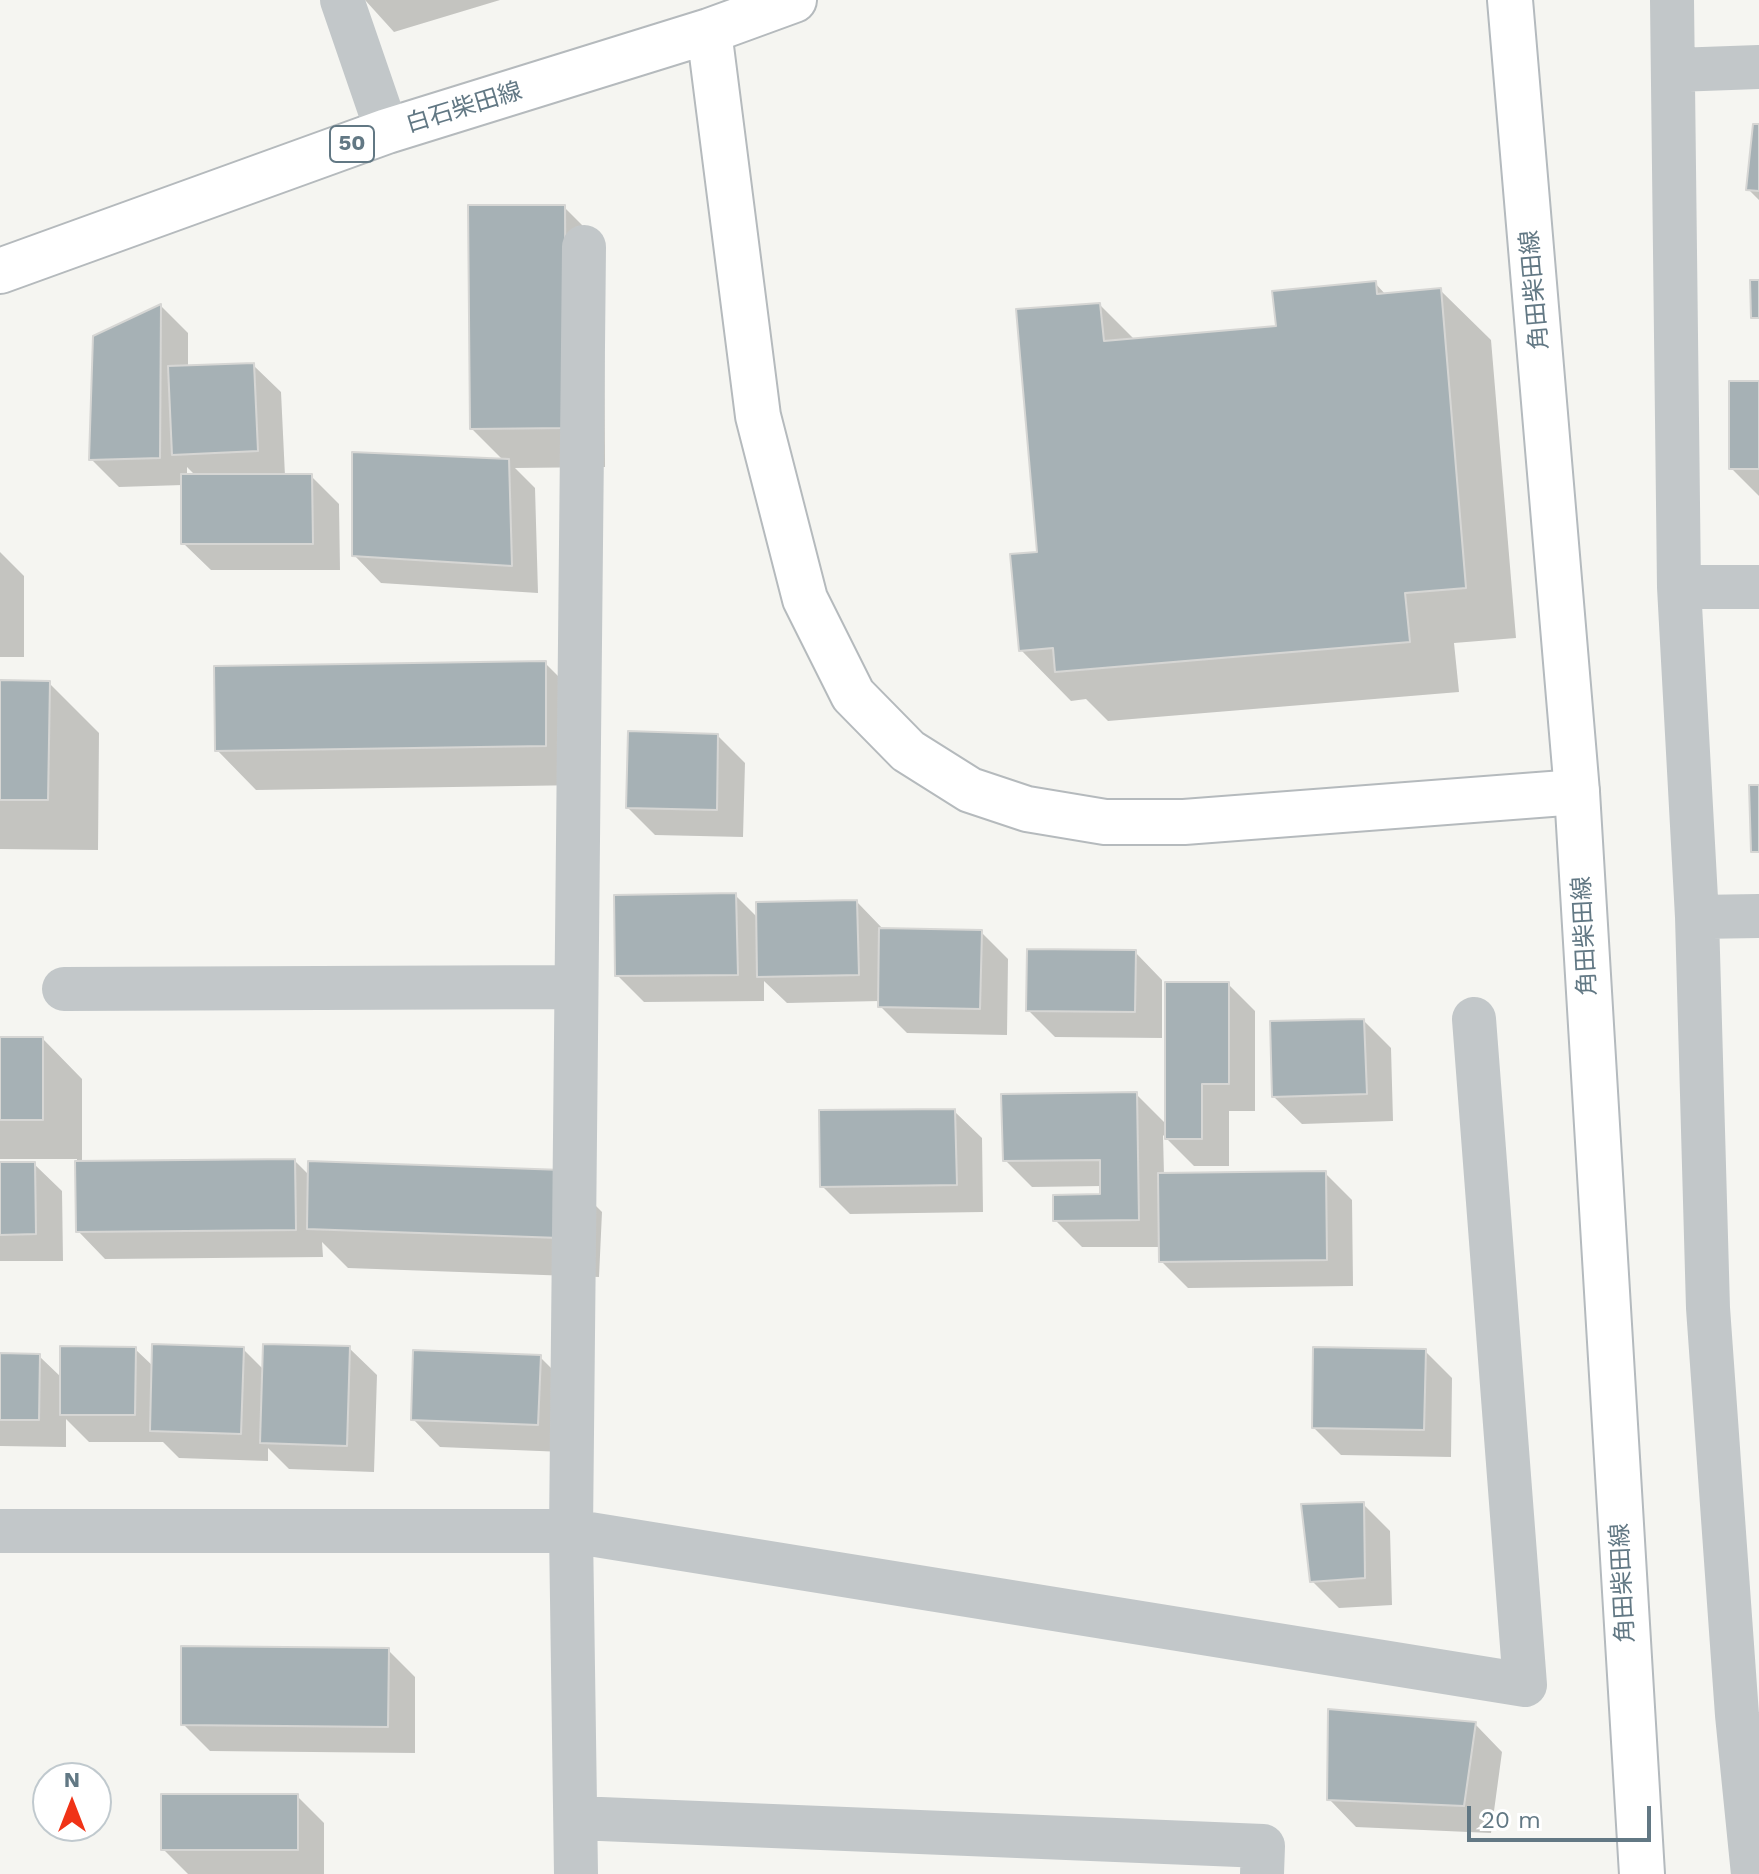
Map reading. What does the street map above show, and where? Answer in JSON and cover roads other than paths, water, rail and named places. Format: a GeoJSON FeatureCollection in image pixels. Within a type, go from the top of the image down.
{"type":"FeatureCollection","features":[{"type":"Feature","properties":{"kind":"main road","name":"白石柴田線"},"geometry":{"type":"LineString","coordinates":[[0,271],[387,131],[709,31],[794,0]]}},
{"type":"Feature","properties":{"kind":"main road","name":"角田柴田線"},"geometry":{"type":"LineString","coordinates":[[1510,0],[1577,792],[1642,1874]]}},
{"type":"Feature","properties":{"kind":"main road"},"geometry":{"type":"LineString","coordinates":[[709,31],[758,416],[805,599],[853,695],[908,751],[970,790],[1027,809],[1105,822],[1184,822],[1577,792]]}},
{"type":"Feature","properties":{"kind":"street"},"geometry":{"type":"LineString","coordinates":[[342,0],[387,131]]}},
{"type":"Feature","properties":{"kind":"street"},"geometry":{"type":"LineString","coordinates":[[1672,0],[1679,587],[1697,917],[1708,1308],[1748,1717],[1753,1874]]}},
{"type":"Feature","properties":{"kind":"street"},"geometry":{"type":"LineString","coordinates":[[1675,70],[1759,67]]}},
{"type":"Feature","properties":{"kind":"street"},"geometry":{"type":"LineString","coordinates":[[576,1874],[571,1531],[584,247]]}},
{"type":"Feature","properties":{"kind":"street"},"geometry":{"type":"LineString","coordinates":[[1679,587],[1759,587]]}},
{"type":"Feature","properties":{"kind":"street"},"geometry":{"type":"LineString","coordinates":[[1697,917],[1759,916]]}},
{"type":"Feature","properties":{"kind":"street"},"geometry":{"type":"LineString","coordinates":[[64,989],[576,987]]}},
{"type":"Feature","properties":{"kind":"street"},"geometry":{"type":"LineString","coordinates":[[0,1531],[571,1531],[1525,1685],[1474,1019]]}},
{"type":"Feature","properties":{"kind":"street"},"geometry":{"type":"LineString","coordinates":[[576,1818],[1263,1846],[1262,1874]]}}]}
